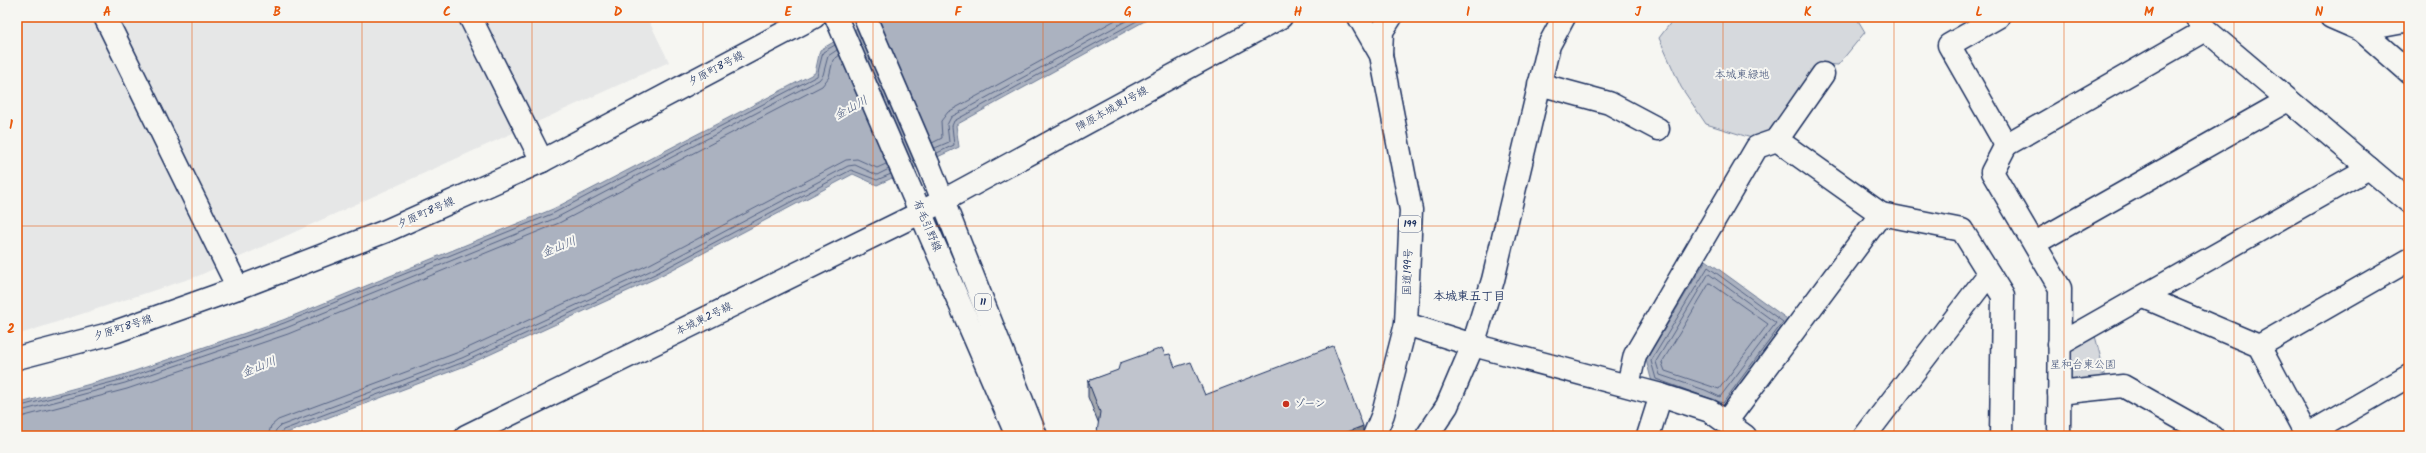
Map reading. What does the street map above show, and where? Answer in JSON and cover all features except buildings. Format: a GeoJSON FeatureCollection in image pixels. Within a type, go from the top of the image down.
{"type":"FeatureCollection","features":[{"type":"Feature","properties":{"kind":"main road"},"geometry":{"type":"LineString","coordinates":[[105,17],[238,288]]}},
{"type":"Feature","properties":{"kind":"main road"},"geometry":{"type":"LineString","coordinates":[[470,17],[542,161]]}},
{"type":"Feature","properties":{"kind":"main road","name":"夕原町8号線"},"geometry":{"type":"LineString","coordinates":[[17,358],[110,334],[238,288],[386,231],[542,161],[814,17]]}},
{"type":"Feature","properties":{"kind":"main road","name":"11"},"geometry":{"type":"LineString","coordinates":[[865,17],[930,168],[1036,436]]}},
{"type":"Feature","properties":{"kind":"main road","name":"陣原本城東1号線"},"geometry":{"type":"LineString","coordinates":[[943,201],[1281,17]]}},
{"type":"Feature","properties":{"kind":"main road","name":"国道199号"},"geometry":{"type":"LineString","coordinates":[[1358,17],[1381,55],[1411,210],[1406,324],[1383,414],[1374,436]]}},
{"type":"Feature","properties":{"kind":"main road","name":"199"},"geometry":{"type":"LineString","coordinates":[[1381,55],[1382,31],[1391,17]]}},
{"type":"Feature","properties":{"kind":"main road"},"geometry":{"type":"LineString","coordinates":[[1427,436],[1447,406],[1473,345],[1493,280],[1549,45],[1564,17]]}},
{"type":"Feature","properties":{"kind":"main road"},"geometry":{"type":"LineString","coordinates":[[1998,17],[1949,45],[2006,145]]}},
{"type":"Feature","properties":{"kind":"main road"},"geometry":{"type":"LineString","coordinates":[[2331,17],[2361,30],[2409,72]]}},
{"type":"Feature","properties":{"kind":"main road","name":"有毛引野線"},"geometry":{"type":"LineString","coordinates":[[838,20],[922,212],[1017,436]]}},
{"type":"Feature","properties":{"kind":"main road"},"geometry":{"type":"LineString","coordinates":[[2361,30],[2409,21]]}},
{"type":"Feature","properties":{"kind":"main road"},"geometry":{"type":"LineString","coordinates":[[2059,436],[2060,288],[1992,172],[2006,145],[2201,23],[2288,100],[2409,202]]}},
{"type":"Feature","properties":{"kind":"main road"},"geometry":{"type":"LineString","coordinates":[[1628,385],[1635,355],[1757,147],[1777,140],[1823,74]]}},
{"type":"Feature","properties":{"kind":"main road"},"geometry":{"type":"LineString","coordinates":[[1539,84],[1609,103],[1658,129]]}},
{"type":"Feature","properties":{"kind":"main road"},"geometry":{"type":"LineString","coordinates":[[2035,243],[2288,100]]}},
{"type":"Feature","properties":{"kind":"main road"},"geometry":{"type":"LineString","coordinates":[[1777,140],[1881,214],[1962,230],[2003,296],[2001,436]]}},
{"type":"Feature","properties":{"kind":"main road"},"geometry":{"type":"LineString","coordinates":[[2059,344],[2370,168]]}},
{"type":"Feature","properties":{"kind":"main road","name":"本城東2号線"},"geometry":{"type":"LineString","coordinates":[[466,436],[943,201]]}},
{"type":"Feature","properties":{"kind":"main road"},"geometry":{"type":"LineString","coordinates":[[1726,422],[1881,214]]}},
{"type":"Feature","properties":{"kind":"main road"},"geometry":{"type":"LineString","coordinates":[[2259,346],[2409,260]]}},
{"type":"Feature","properties":{"kind":"main road"},"geometry":{"type":"LineString","coordinates":[[1865,436],[1988,274]]}},
{"type":"Feature","properties":{"kind":"main road"},"geometry":{"type":"LineString","coordinates":[[2144,297],[2259,346],[2306,435],[2409,376]]}},
{"type":"Feature","properties":{"kind":"main road"},"geometry":{"type":"LineString","coordinates":[[1406,324],[1473,345],[1628,385],[1710,411],[1745,436]]}},
{"type":"Feature","properties":{"kind":"main road"},"geometry":{"type":"LineString","coordinates":[[2059,393],[2123,386],[2212,436]]}},
{"type":"Feature","properties":{"kind":"main road"},"geometry":{"type":"LineString","coordinates":[[1648,436],[1661,395]]}},
{"type":"Feature","properties":{"kind":"shaded area"},"geometry":{"type":"Polygon","coordinates":[[[17,17],[647,17],[669,62],[198,276],[17,335],[17,17]]]}},
{"type":"Feature","properties":{"kind":"green space","name":"本城東緑地"},"geometry":{"type":"Polygon","coordinates":[[[1675,17],[1856,17],[1865,32],[1838,65],[1820,64],[1771,136],[1758,140],[1706,124],[1681,87],[1659,38],[1675,17]]]}},
{"type":"Feature","properties":{"kind":"green space","name":"星和台東公園"},"geometry":{"type":"Polygon","coordinates":[[[2094,332],[2107,382],[2072,386],[2063,379],[2064,352],[2094,332]]]}},
{"type":"Feature","properties":{"kind":"water","name":"金山川"},"geometry":{"type":"Polygon","coordinates":[[[876,17],[1152,17],[956,125],[959,147],[877,185],[853,174],[656,278],[465,366],[279,436],[17,436],[17,404],[123,375],[283,320],[553,209],[815,73],[820,50],[876,17]]]}},
{"type":"Feature","properties":{"kind":"water"},"geometry":{"type":"Polygon","coordinates":[[[1706,260],[1790,321],[1723,409],[1652,382],[1646,360],[1706,260]]]}},
{"type":"Feature","properties":{"kind":"place","name":"ゾーン"},"geometry":{"type":"Point","coordinates":[1286,404]}},
{"type":"Feature","properties":{"kind":"district","name":"本城東五丁目"},"geometry":{"type":"Point","coordinates":[1469,296]}}]}
